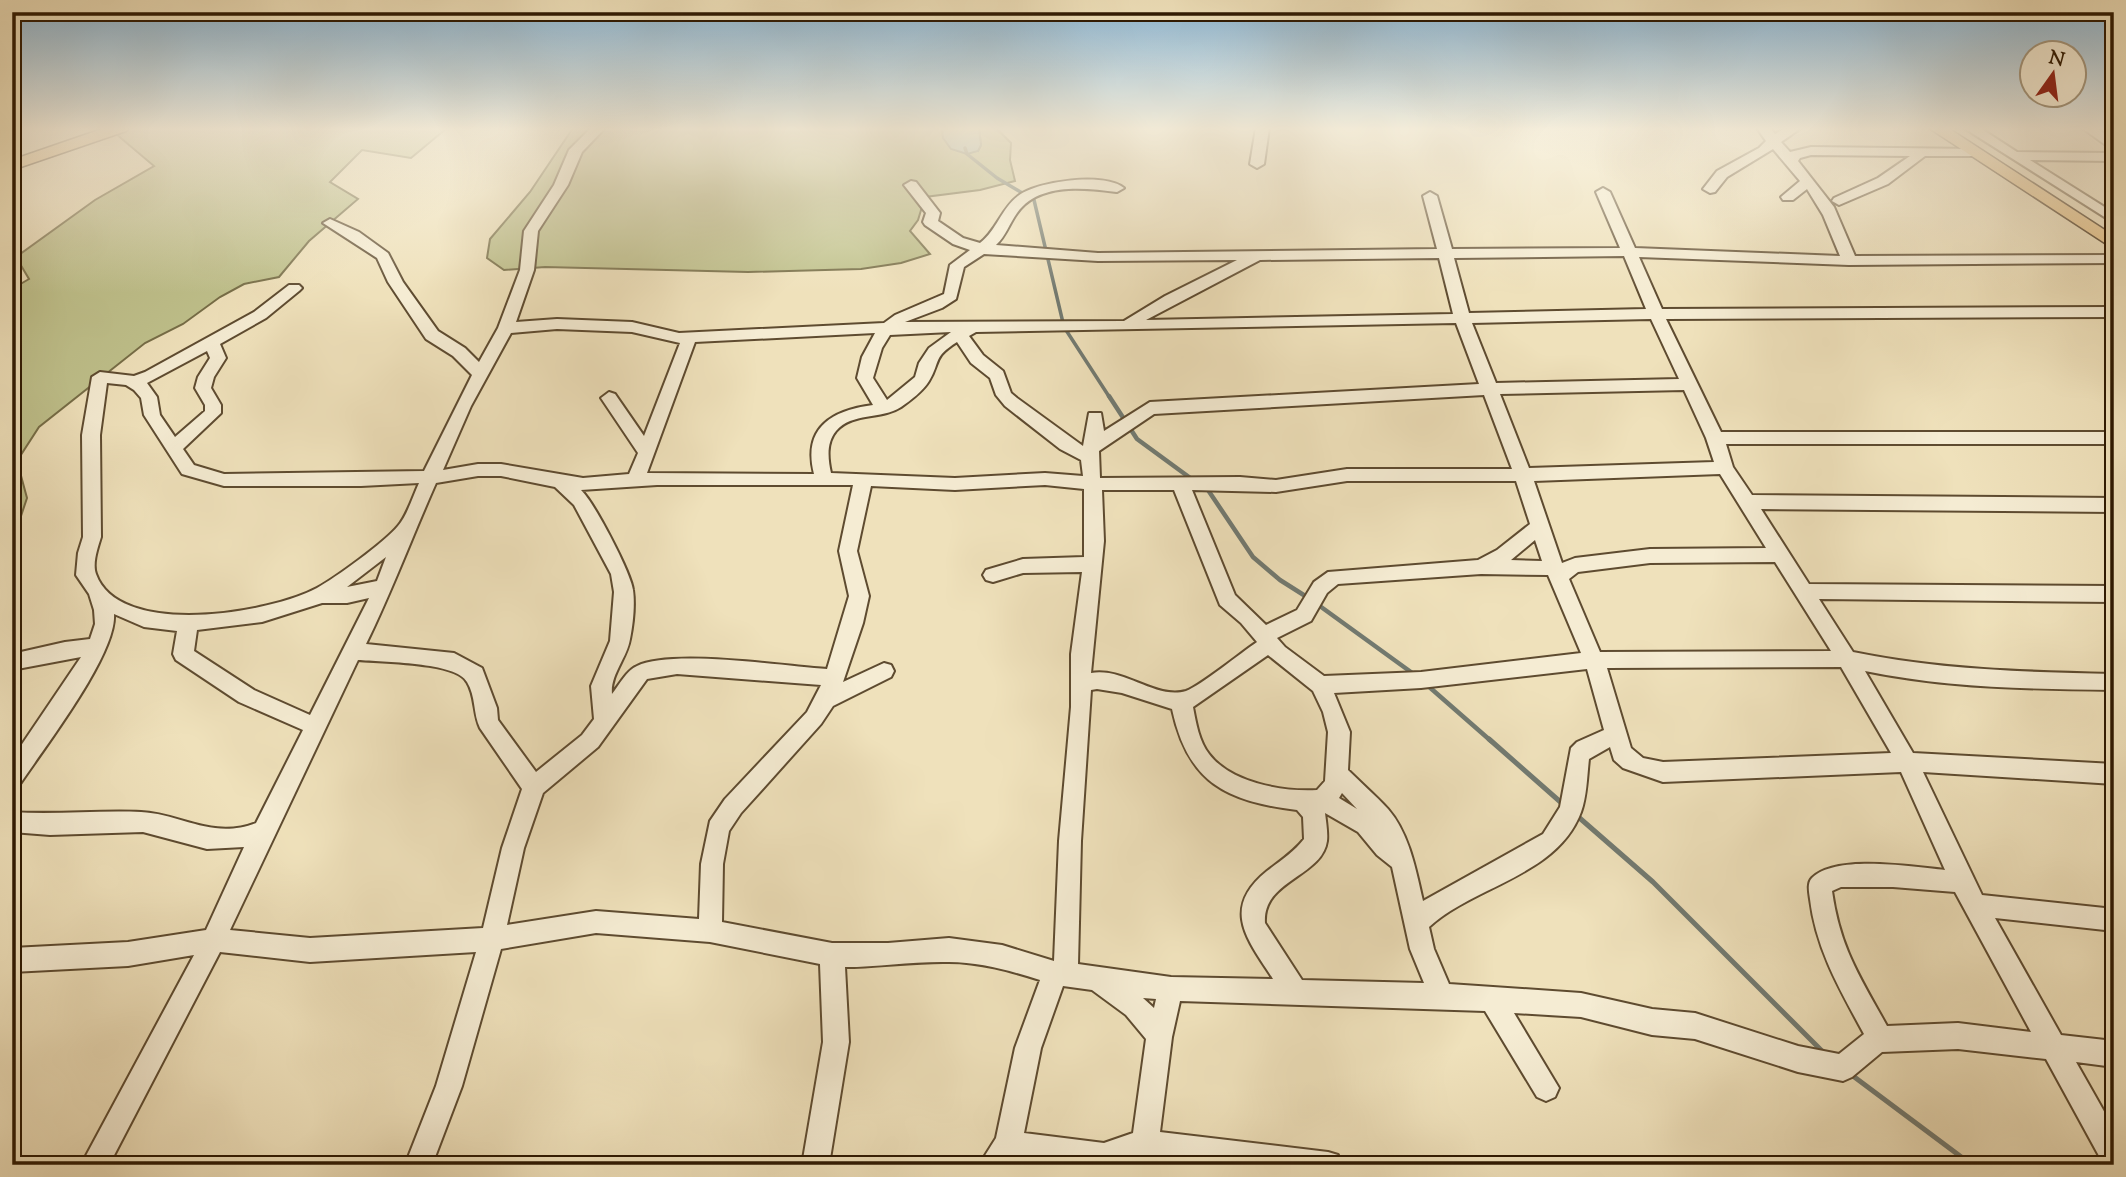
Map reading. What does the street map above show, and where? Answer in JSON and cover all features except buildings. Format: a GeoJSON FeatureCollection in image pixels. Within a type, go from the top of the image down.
{"type":"FeatureCollection","features":[{"type":"Feature","properties":{"kind":"main road"},"geometry":{"type":"LineString","coordinates":[[2020,183],[2114,244]]}},
{"type":"Feature","properties":{"kind":"street"},"geometry":{"type":"LineString","coordinates":[[94,1165],[196,977],[264,830],[384,587],[407,528],[480,373],[506,328],[527,270],[531,231],[562,183]]}},
{"type":"Feature","properties":{"kind":"street"},"geometry":{"type":"LineString","coordinates":[[883,409],[878,396],[865,378],[871,352],[887,328],[908,315],[937,306],[951,296],[954,269],[961,261],[983,250],[996,238],[1012,209],[1027,196],[1052,188],[1079,183],[1117,188]]}},
{"type":"Feature","properties":{"kind":"street"},"geometry":{"type":"LineString","coordinates":[[1710,189],[1715,183]]}},
{"type":"Feature","properties":{"kind":"street"},"geometry":{"type":"LineString","coordinates":[[1788,197],[1807,183]]}},
{"type":"Feature","properties":{"kind":"street"},"geometry":{"type":"LineString","coordinates":[[1809,183],[1832,217],[1849,261]]}},
{"type":"Feature","properties":{"kind":"street"},"geometry":{"type":"LineString","coordinates":[[1839,201],[1880,183]]}},
{"type":"Feature","properties":{"kind":"street"},"geometry":{"type":"LineString","coordinates":[[2057,183],[2114,219]]}},
{"type":"Feature","properties":{"kind":"street"},"geometry":{"type":"LineString","coordinates":[[911,185],[933,213],[930,222],[958,241],[983,250],[1098,257],[1631,252],[1849,261],[2114,259]]}},
{"type":"Feature","properties":{"kind":"street"},"geometry":{"type":"LineString","coordinates":[[1603,192],[1656,314],[1715,438],[1725,468],[1847,659],[1907,762],[1962,882],[2114,1156]]}},
{"type":"Feature","properties":{"kind":"street"},"geometry":{"type":"LineString","coordinates":[[1430,197],[1463,320],[1523,475],[1556,574],[1594,660],[1626,759],[1639,767],[1663,772],[1907,762],[2114,774]]}},
{"type":"Feature","properties":{"kind":"street"},"geometry":{"type":"LineString","coordinates":[[2094,206],[2114,207]]}},
{"type":"Feature","properties":{"kind":"street"},"geometry":{"type":"LineString","coordinates":[[330,223],[354,234],[383,256],[396,282],[432,335],[459,352],[480,373]]}},
{"type":"Feature","properties":{"kind":"street"},"geometry":{"type":"LineString","coordinates":[[1128,325],[1170,299],[1259,255]]}},
{"type":"Feature","properties":{"kind":"street"},"geometry":{"type":"LineString","coordinates":[[133,382],[260,316],[294,288]]}},
{"type":"Feature","properties":{"kind":"street"},"geometry":{"type":"LineString","coordinates":[[506,328],[557,324],[632,327],[678,338],[887,328],[966,331],[1656,314],[2114,312]]}},
{"type":"Feature","properties":{"kind":"street"},"geometry":{"type":"LineString","coordinates":[[825,480],[818,467],[818,456],[830,426],[841,418],[883,409],[921,382],[927,362],[935,352],[966,331]]}},
{"type":"Feature","properties":{"kind":"street"},"geometry":{"type":"LineString","coordinates":[[966,331],[977,359],[997,375],[1004,395],[1011,402],[1066,444],[1091,452]]}},
{"type":"Feature","properties":{"kind":"street"},"geometry":{"type":"LineString","coordinates":[[174,448],[213,413],[213,405],[203,388],[206,377],[218,358],[212,343]]}},
{"type":"Feature","properties":{"kind":"street"},"geometry":{"type":"LineString","coordinates":[[636,480],[688,343]]}},
{"type":"Feature","properties":{"kind":"street"},"geometry":{"type":"LineString","coordinates":[[12,777],[96,647],[105,624],[100,590],[86,575],[87,554],[92,537],[93,426],[100,377],[133,382],[149,397],[152,415],[188,470],[224,480],[361,480],[401,476],[431,478],[455,472],[501,470],[583,484],[636,480],[863,480],[935,484],[1045,479],[1093,484],[1240,483],[1276,486],[1347,475],[1523,475],[1725,468]]}},
{"type":"Feature","properties":{"kind":"street"},"geometry":{"type":"LineString","coordinates":[[1091,452],[1150,408],[1488,389],[1690,384]]}},
{"type":"Feature","properties":{"kind":"street"},"geometry":{"type":"LineString","coordinates":[[608,398],[646,452]]}},
{"type":"Feature","properties":{"kind":"street"},"geometry":{"type":"LineString","coordinates":[[1095,417],[1091,452],[1095,505],[1092,564],[1081,654],[1060,974],[1028,1048],[1000,1155],[1104,1156],[1145,1143],[1184,1150],[1328,1165]]}},
{"type":"Feature","properties":{"kind":"street"},"geometry":{"type":"LineString","coordinates":[[1715,438],[2114,438]]}},
{"type":"Feature","properties":{"kind":"street"},"geometry":{"type":"LineString","coordinates":[[710,931],[712,864],[719,828],[733,806],[814,718],[826,700],[853,623],[859,596],[848,551],[863,480]]}},
{"type":"Feature","properties":{"kind":"street"},"geometry":{"type":"LineString","coordinates":[[560,482],[580,500],[591,518],[601,543],[620,574],[624,592],[620,641],[601,686],[605,720]]}},
{"type":"Feature","properties":{"kind":"street"},"geometry":{"type":"LineString","coordinates":[[1181,484],[1227,600],[1248,617],[1278,653],[1320,685],[1339,732],[1332,790],[1313,800]]}},
{"type":"Feature","properties":{"kind":"street"},"geometry":{"type":"LineString","coordinates":[[1748,502],[2114,505]]}},
{"type":"Feature","properties":{"kind":"street"},"geometry":{"type":"LineString","coordinates":[[1480,567],[1504,555],[1540,526]]}},
{"type":"Feature","properties":{"kind":"street"},"geometry":{"type":"LineString","coordinates":[[101,599],[119,604],[129,613],[145,620],[216,621],[288,608],[321,595],[357,571],[407,528]]}},
{"type":"Feature","properties":{"kind":"street"},"geometry":{"type":"LineString","coordinates":[[1081,684],[1098,678],[1113,680],[1160,699],[1191,699],[1266,639],[1301,618],[1309,610],[1312,599],[1324,582],[1335,577],[1480,567],[1556,574],[1575,565],[1650,556],[1781,555]]}},
{"type":"Feature","properties":{"kind":"street"},"geometry":{"type":"LineString","coordinates":[[993,575],[1008,568],[1023,566],[1092,564]]}},
{"type":"Feature","properties":{"kind":"street"},"geometry":{"type":"LineString","coordinates":[[321,595],[347,595],[384,587]]}},
{"type":"Feature","properties":{"kind":"street"},"geometry":{"type":"LineString","coordinates":[[1804,591],[2114,594]]}},
{"type":"Feature","properties":{"kind":"street"},"geometry":{"type":"LineString","coordinates":[[189,622],[183,654],[234,689],[284,715],[317,726]]}},
{"type":"Feature","properties":{"kind":"street"},"geometry":{"type":"LineString","coordinates":[[12,662],[96,647]]}},
{"type":"Feature","properties":{"kind":"street"},"geometry":{"type":"LineString","coordinates":[[353,651],[454,661],[475,674],[487,708],[487,722],[534,788]]}},
{"type":"Feature","properties":{"kind":"street"},"geometry":{"type":"LineString","coordinates":[[1320,685],[1421,680],[1594,660],[1847,659],[1905,671],[1984,679],[2114,682]]}},
{"type":"Feature","properties":{"kind":"street"},"geometry":{"type":"LineString","coordinates":[[418,1165],[449,1086],[492,939],[513,848],[534,788],[590,741],[640,673],[652,668],[677,666],[834,678]]}},
{"type":"Feature","properties":{"kind":"street"},"geometry":{"type":"LineString","coordinates":[[826,700],[884,671]]}},
{"type":"Feature","properties":{"kind":"street"},"geometry":{"type":"LineString","coordinates":[[1181,701],[1198,755],[1208,768],[1227,780],[1277,797],[1313,800],[1366,825],[1385,848],[1402,861]]}},
{"type":"Feature","properties":{"kind":"street"},"geometry":{"type":"LineString","coordinates":[[1416,923],[1436,905],[1511,866],[1551,841],[1571,810],[1579,755],[1585,749],[1616,734]]}},
{"type":"Feature","properties":{"kind":"street"},"geometry":{"type":"LineString","coordinates":[[1336,773],[1381,817],[1395,841],[1422,949],[1442,996]]}},
{"type":"Feature","properties":{"kind":"street"},"geometry":{"type":"LineString","coordinates":[[1297,993],[1253,926],[1251,915],[1258,892],[1297,865],[1310,853],[1316,842],[1313,800]]}},
{"type":"Feature","properties":{"kind":"street"},"geometry":{"type":"LineString","coordinates":[[12,822],[50,825],[142,822],[207,839],[246,837],[264,830]]}},
{"type":"Feature","properties":{"kind":"street"},"geometry":{"type":"LineString","coordinates":[[1880,1039],[1835,956],[1824,918],[1820,886],[1838,876],[1893,876],[1962,882]]}},
{"type":"Feature","properties":{"kind":"street"},"geometry":{"type":"LineString","coordinates":[[1975,905],[2114,920]]}},
{"type":"Feature","properties":{"kind":"street"},"geometry":{"type":"LineString","coordinates":[[12,960],[128,954],[213,940],[310,950],[492,939],[596,922],[710,931],[832,955],[888,955],[949,950],[1002,957],[1060,974],[1171,989],[1442,996],[1581,1005],[1652,1022],[1695,1026],[1798,1059],[1843,1068],[1868,1045],[1880,1039],[1958,1036],[2114,1054]]}},
{"type":"Feature","properties":{"kind":"street"},"geometry":{"type":"LineString","coordinates":[[814,1165],[836,1042],[832,955]]}},
{"type":"Feature","properties":{"kind":"street"},"geometry":{"type":"LineString","coordinates":[[1091,978],[1127,999],[1154,1027],[1159,1037]]}},
{"type":"Feature","properties":{"kind":"street"},"geometry":{"type":"LineString","coordinates":[[1145,1143],[1159,1037],[1171,989]]}},
{"type":"Feature","properties":{"kind":"street"},"geometry":{"type":"LineString","coordinates":[[1492,1000],[1546,1087]]}},
{"type":"Feature","properties":{"kind":"street"},"geometry":{"type":"LineString","coordinates":[[2089,1111],[2114,1125]]}},
{"type":"Feature","properties":{"kind":"green space"},"geometry":{"type":"Polygon","coordinates":[[[125,183],[332,183],[358,199],[309,241],[279,277],[244,284],[220,297],[183,324],[145,343],[39,427],[17,461],[27,498],[12,543],[12,289],[29,279],[16,257],[95,200],[125,183]]]}},
{"type":"Feature","properties":{"kind":"green space"},"geometry":{"type":"Polygon","coordinates":[[[536,183],[1008,183],[980,190],[925,197],[918,220],[910,231],[930,254],[901,263],[861,269],[748,272],[545,267],[504,270],[487,258],[490,239],[536,183]]]}},
{"type":"Feature","properties":{"kind":"waterway"},"geometry":{"type":"LineString","coordinates":[[1005,183],[1034,200],[1064,327],[1110,398]]}},
{"type":"Feature","properties":{"kind":"waterway"},"geometry":{"type":"LineString","coordinates":[[1109,396],[1137,439],[1193,480]]}},
{"type":"Feature","properties":{"kind":"waterway"},"geometry":{"type":"LineString","coordinates":[[1206,487],[1253,557],[1280,580],[1310,599]]}},
{"type":"Feature","properties":{"kind":"waterway"},"geometry":{"type":"LineString","coordinates":[[1317,604],[1415,675]]}},
{"type":"Feature","properties":{"kind":"waterway"},"geometry":{"type":"LineString","coordinates":[[1427,685],[1491,741]]}},
{"type":"Feature","properties":{"kind":"waterway"},"geometry":{"type":"LineString","coordinates":[[1489,739],[1565,806]]}},
{"type":"Feature","properties":{"kind":"waterway"},"geometry":{"type":"LineString","coordinates":[[1575,814],[1653,882],[1823,1052]]}},
{"type":"Feature","properties":{"kind":"waterway"},"geometry":{"type":"LineString","coordinates":[[1849,1073],[1972,1165]]}}]}
